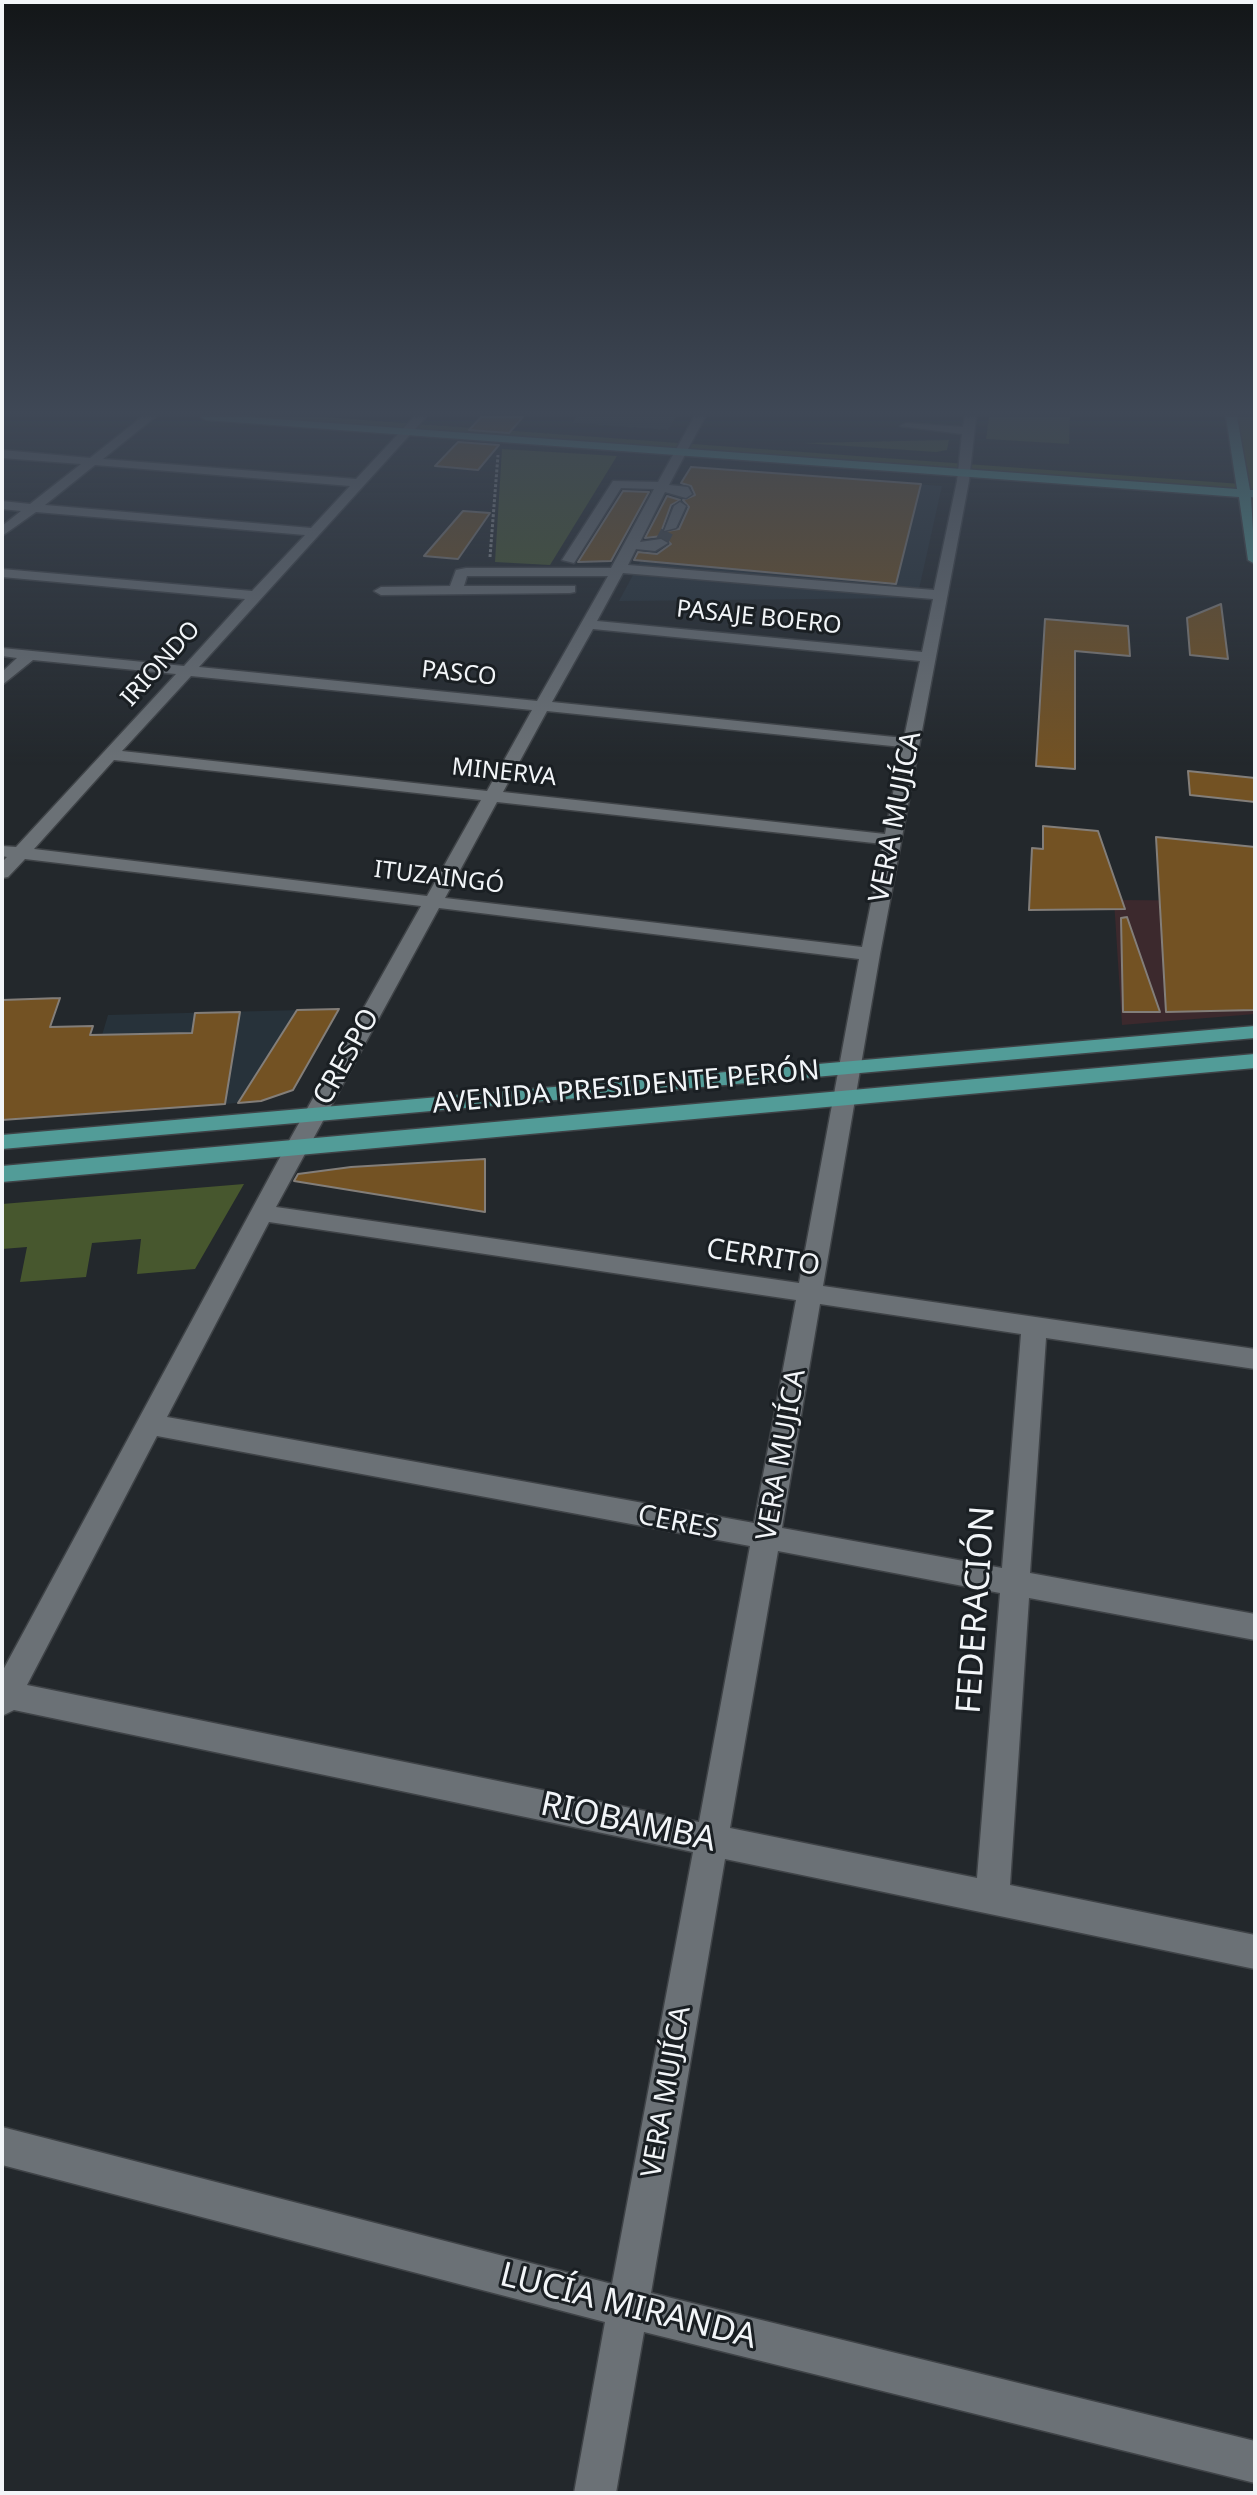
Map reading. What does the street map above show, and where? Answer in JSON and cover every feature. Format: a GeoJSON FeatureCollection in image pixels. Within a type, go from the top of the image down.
{"type":"FeatureCollection","features":[{"type":"Feature","properties":{"kind":"main road"},"geometry":{"type":"LineString","coordinates":[[1253,533],[1255,560]]}},
{"type":"Feature","properties":{"kind":"main road","name":"AVENIDA PRESIDENTE PERÓN"},"geometry":{"type":"LineString","coordinates":[[2,1174],[296,1148],[1255,1032]]}},
{"type":"Feature","properties":{"kind":"main road","name":"AVENIDA PRESIDENTE PERÓN"},"geometry":{"type":"LineString","coordinates":[[2,1142],[314,1115],[1255,1061]]}},
{"type":"Feature","properties":{"kind":"street","name":"IRIONDO"},"geometry":{"type":"LineString","coordinates":[[2,873],[11,852],[110,755],[314,533]]}},
{"type":"Feature","properties":{"kind":"street"},"geometry":{"type":"LineString","coordinates":[[569,560],[586,533]]}},
{"type":"Feature","properties":{"kind":"street","name":"CRESPO"},"geometry":{"type":"LineString","coordinates":[[3,1697],[296,1148],[636,533]]}},
{"type":"Feature","properties":{"kind":"street","name":"VERA MUJÍCA"},"geometry":{"type":"LineString","coordinates":[[595,2493],[811,1296],[846,1083],[951,533]]}},
{"type":"Feature","properties":{"kind":"street"},"geometry":{"type":"LineString","coordinates":[[630,545],[655,547],[661,543]]}},
{"type":"Feature","properties":{"kind":"street"},"geometry":{"type":"LineString","coordinates":[[456,590],[461,573],[617,570],[939,595]]}},
{"type":"Feature","properties":{"kind":"street"},"geometry":{"type":"LineString","coordinates":[[542,589],[550,572]]}},
{"type":"Feature","properties":{"kind":"street"},"geometry":{"type":"LineString","coordinates":[[2,573],[256,596]]}},
{"type":"Feature","properties":{"kind":"street"},"geometry":{"type":"LineString","coordinates":[[381,591],[570,589]]}},
{"type":"Feature","properties":{"kind":"street","name":"PASAJE BOERO"},"geometry":{"type":"LineString","coordinates":[[588,624],[926,657]]}},
{"type":"Feature","properties":{"kind":"street","name":"PASCO"},"geometry":{"type":"LineString","coordinates":[[2,652],[910,743]]}},
{"type":"Feature","properties":{"kind":"street"},"geometry":{"type":"LineString","coordinates":[[2,680],[29,655]]}},
{"type":"Feature","properties":{"kind":"street","name":"MINERVA"},"geometry":{"type":"LineString","coordinates":[[110,755],[893,840]]}},
{"type":"Feature","properties":{"kind":"street","name":"ITUZAINGÓ"},"geometry":{"type":"LineString","coordinates":[[11,852],[870,954]]}},
{"type":"Feature","properties":{"kind":"street","name":"CERRITO"},"geometry":{"type":"LineString","coordinates":[[262,1213],[1255,1359]]}},
{"type":"Feature","properties":{"kind":"street","name":"FEDERACIÓN"},"geometry":{"type":"LineString","coordinates":[[992,1898],[1034,1328]]}},
{"type":"Feature","properties":{"kind":"street","name":"CERES"},"geometry":{"type":"LineString","coordinates":[[150,1424],[767,1540],[1255,1627]]}},
{"type":"Feature","properties":{"kind":"street","name":"RIOBAMBA"},"geometry":{"type":"LineString","coordinates":[[3,1697],[1255,1952]]}},
{"type":"Feature","properties":{"kind":"street","name":"LUCÍA MIRANDA"},"geometry":{"type":"LineString","coordinates":[[2,2146],[628,2308],[1255,2462]]}},
{"type":"Feature","properties":{"kind":"path"},"geometry":{"type":"LineString","coordinates":[[489,571],[492,533]]}},
{"type":"Feature","properties":{"kind":"shaded area"},"geometry":{"type":"Polygon","coordinates":[[[655,533],[931,533],[917,598],[619,601],[655,533]]]}},
{"type":"Feature","properties":{"kind":"shaded area"},"geometry":{"type":"Polygon","coordinates":[[[1114,900],[1255,901],[1255,1014],[1122,1025],[1114,900]]]}},
{"type":"Feature","properties":{"kind":"shaded area"},"geometry":{"type":"Polygon","coordinates":[[[339,1009],[293,1090],[261,1101],[78,1116],[108,1015],[339,1009]]]}},
{"type":"Feature","properties":{"kind":"green space"},"geometry":{"type":"Polygon","coordinates":[[[497,533],[569,533],[550,565],[495,562],[497,533]]]}},
{"type":"Feature","properties":{"kind":"green space"},"geometry":{"type":"Polygon","coordinates":[[[1250,533],[1255,533],[1255,560],[1250,533]]]}},
{"type":"Feature","properties":{"kind":"green space"},"geometry":{"type":"Polygon","coordinates":[[[244,1184],[195,1269],[137,1274],[141,1239],[92,1243],[86,1277],[20,1282],[27,1247],[2,1249],[2,1204],[244,1184]]]}},
{"type":"Feature","properties":{"kind":"building"},"geometry":{"type":"Polygon","coordinates":[[[444,533],[476,533],[458,559],[424,556],[444,533]]]}},
{"type":"Feature","properties":{"kind":"building"},"geometry":{"type":"Polygon","coordinates":[[[596,533],[626,533],[611,561],[578,562],[596,533]]]}},
{"type":"Feature","properties":{"kind":"building"},"geometry":{"type":"Polygon","coordinates":[[[647,533],[909,533],[896,584],[634,560],[638,552],[657,554],[671,544],[662,536],[645,538],[647,533]]]}},
{"type":"Feature","properties":{"kind":"building"},"geometry":{"type":"Polygon","coordinates":[[[1221,604],[1228,659],[1190,655],[1187,618],[1221,604]]]}},
{"type":"Feature","properties":{"kind":"building"},"geometry":{"type":"Polygon","coordinates":[[[1045,619],[1128,626],[1130,656],[1075,651],[1075,769],[1036,766],[1045,619]]]}},
{"type":"Feature","properties":{"kind":"building"},"geometry":{"type":"Polygon","coordinates":[[[1188,771],[1255,778],[1255,802],[1190,795],[1188,771]]]}},
{"type":"Feature","properties":{"kind":"building"},"geometry":{"type":"Polygon","coordinates":[[[1043,826],[1098,831],[1125,909],[1029,910],[1032,848],[1043,849],[1043,826]]]}},
{"type":"Feature","properties":{"kind":"building"},"geometry":{"type":"Polygon","coordinates":[[[1156,837],[1255,847],[1255,1010],[1166,1012],[1156,837]]]}},
{"type":"Feature","properties":{"kind":"building"},"geometry":{"type":"Polygon","coordinates":[[[1127,917],[1160,1012],[1123,1012],[1121,918],[1127,917]]]}},
{"type":"Feature","properties":{"kind":"building"},"geometry":{"type":"Polygon","coordinates":[[[60,998],[50,1027],[93,1026],[90,1035],[192,1033],[195,1013],[240,1012],[225,1104],[2,1120],[2,1000],[60,998]]]}},
{"type":"Feature","properties":{"kind":"building"},"geometry":{"type":"Polygon","coordinates":[[[339,1009],[293,1090],[261,1101],[238,1103],[297,1010],[339,1009]]]}},
{"type":"Feature","properties":{"kind":"building"},"geometry":{"type":"Polygon","coordinates":[[[485,1159],[485,1212],[294,1181],[298,1174],[351,1167],[485,1159]]]}},
{"type":"Feature","properties":{"kind":"tunnel"},"geometry":{"type":"LineString","coordinates":[[661,543],[666,533]]}}]}
